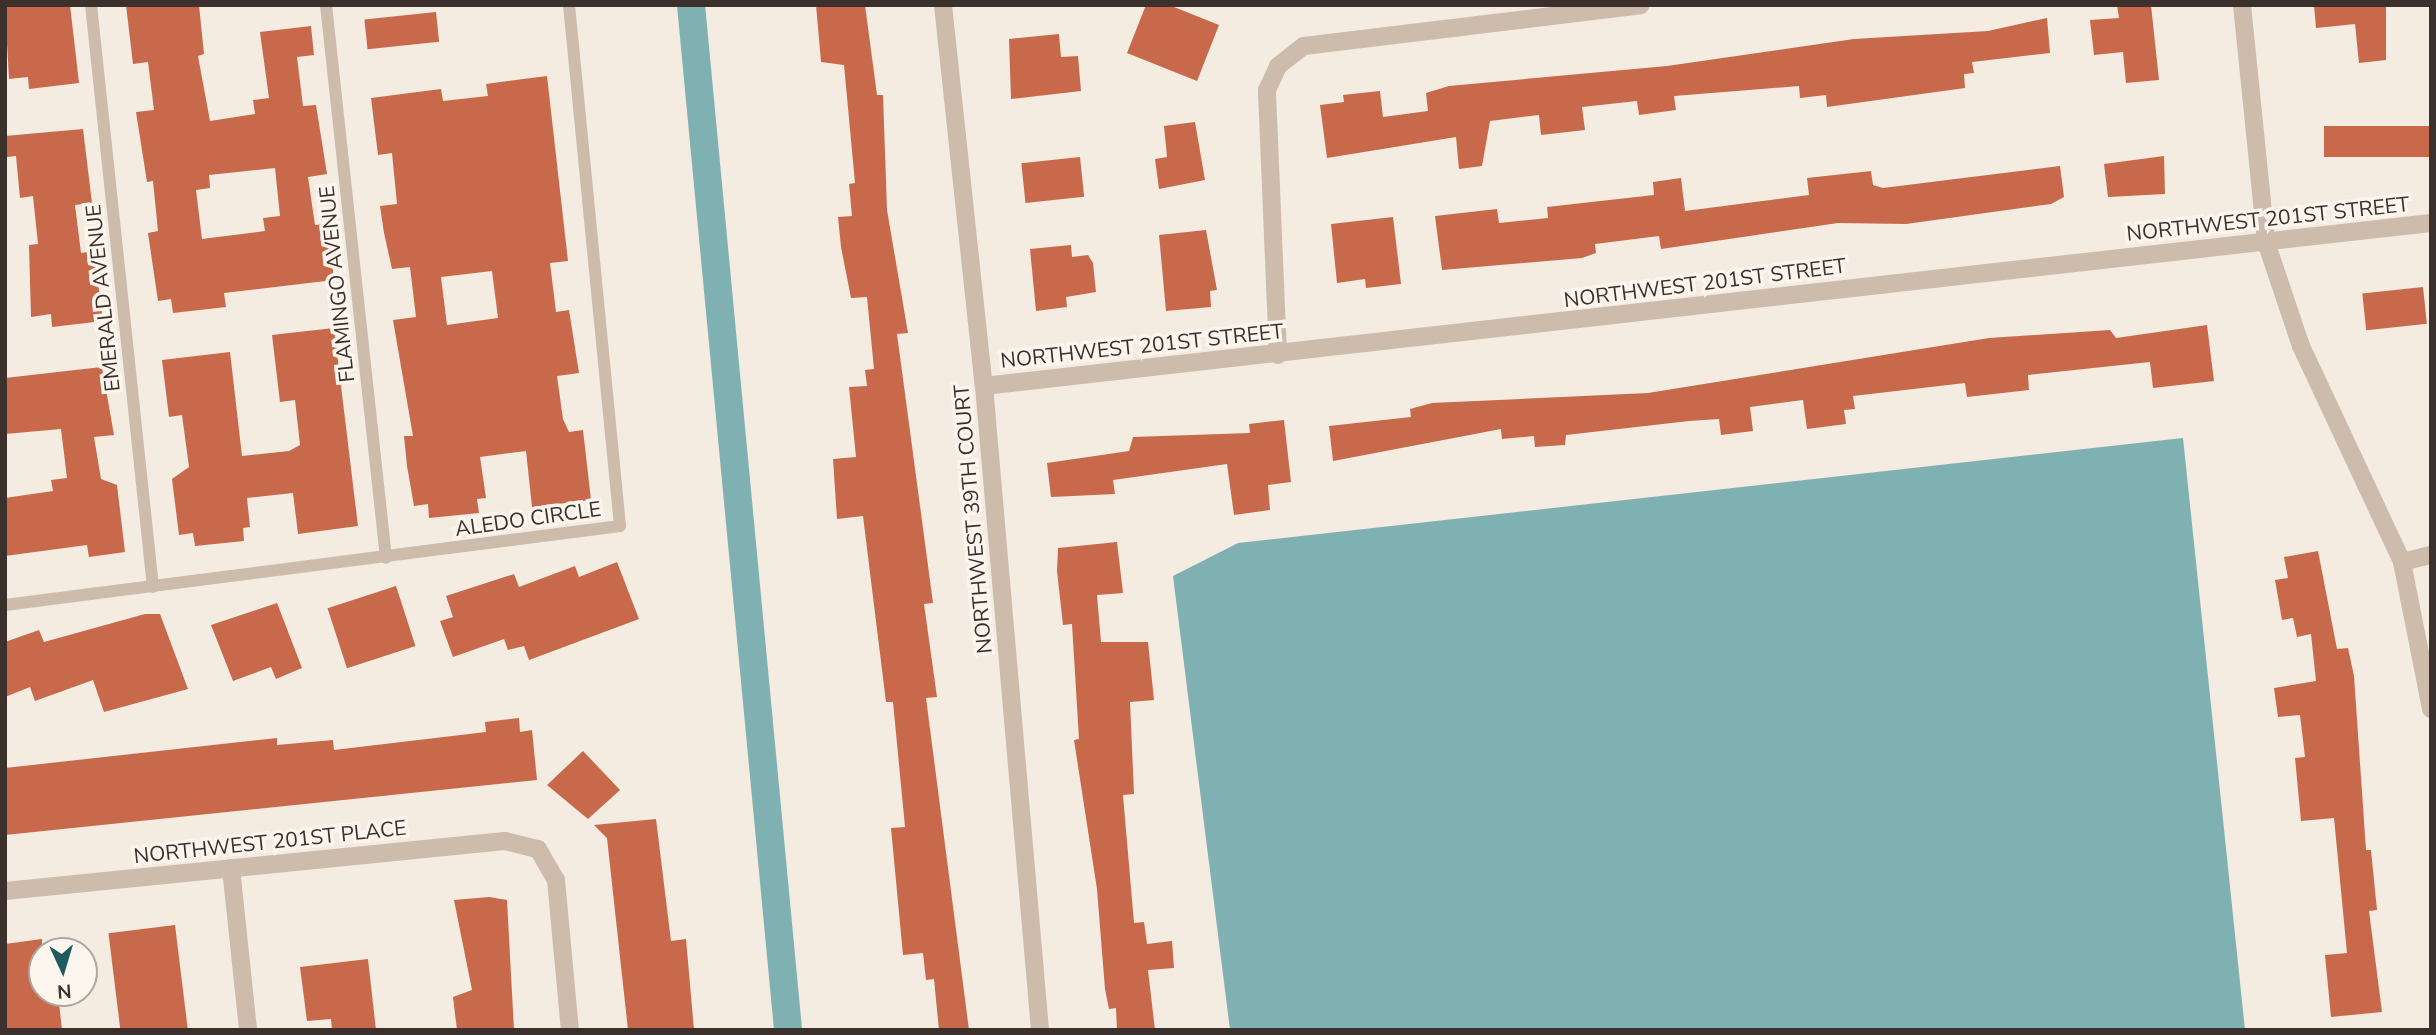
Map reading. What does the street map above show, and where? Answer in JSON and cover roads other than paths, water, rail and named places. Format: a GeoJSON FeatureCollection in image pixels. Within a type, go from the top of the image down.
{"type":"FeatureCollection","features":[{"type":"Feature","properties":{"kind":"street","name":"NORTHWEST 39TH COURT"},"geometry":{"type":"LineString","coordinates":[[943,5],[984,386],[1040,1030]]}},
{"type":"Feature","properties":{"kind":"street"},"geometry":{"type":"LineString","coordinates":[[1278,355],[1267,90],[1278,66],[1304,46],[1641,5]]}},
{"type":"Feature","properties":{"kind":"street"},"geometry":{"type":"LineString","coordinates":[[2242,5],[2266,242],[2301,346],[2402,562],[2431,709]]}},
{"type":"Feature","properties":{"kind":"street","name":"NORTHWEST 201ST STREET"},"geometry":{"type":"LineString","coordinates":[[984,386],[1278,355],[2431,223]]}},
{"type":"Feature","properties":{"kind":"street"},"geometry":{"type":"LineString","coordinates":[[2402,562],[2431,555]]}},
{"type":"Feature","properties":{"kind":"street","name":"NORTHWEST 201ST PLACE"},"geometry":{"type":"LineString","coordinates":[[5,891],[505,841],[538,849],[556,880],[570,1030]]}},
{"type":"Feature","properties":{"kind":"street"},"geometry":{"type":"LineString","coordinates":[[231,868],[248,1030]]}},
{"type":"Feature","properties":{"kind":"lane","name":"EMERALD AVENUE"},"geometry":{"type":"LineString","coordinates":[[91,5],[153,587]]}},
{"type":"Feature","properties":{"kind":"lane","name":"FLAMINGO AVENUE"},"geometry":{"type":"LineString","coordinates":[[326,5],[386,558]]}},
{"type":"Feature","properties":{"kind":"lane","name":"ALEDO CIRCLE"},"geometry":{"type":"LineString","coordinates":[[5,605],[620,526],[569,5]]}},
{"type":"Feature","properties":{"kind":"water"},"geometry":{"type":"Polygon","coordinates":[[[2183,438],[2245,1030],[1230,1030],[1173,576],[1238,543],[2183,438]]]}},
{"type":"Feature","properties":{"kind":"waterway"},"geometry":{"type":"LineString","coordinates":[[691,5],[788,1030]]}}]}
